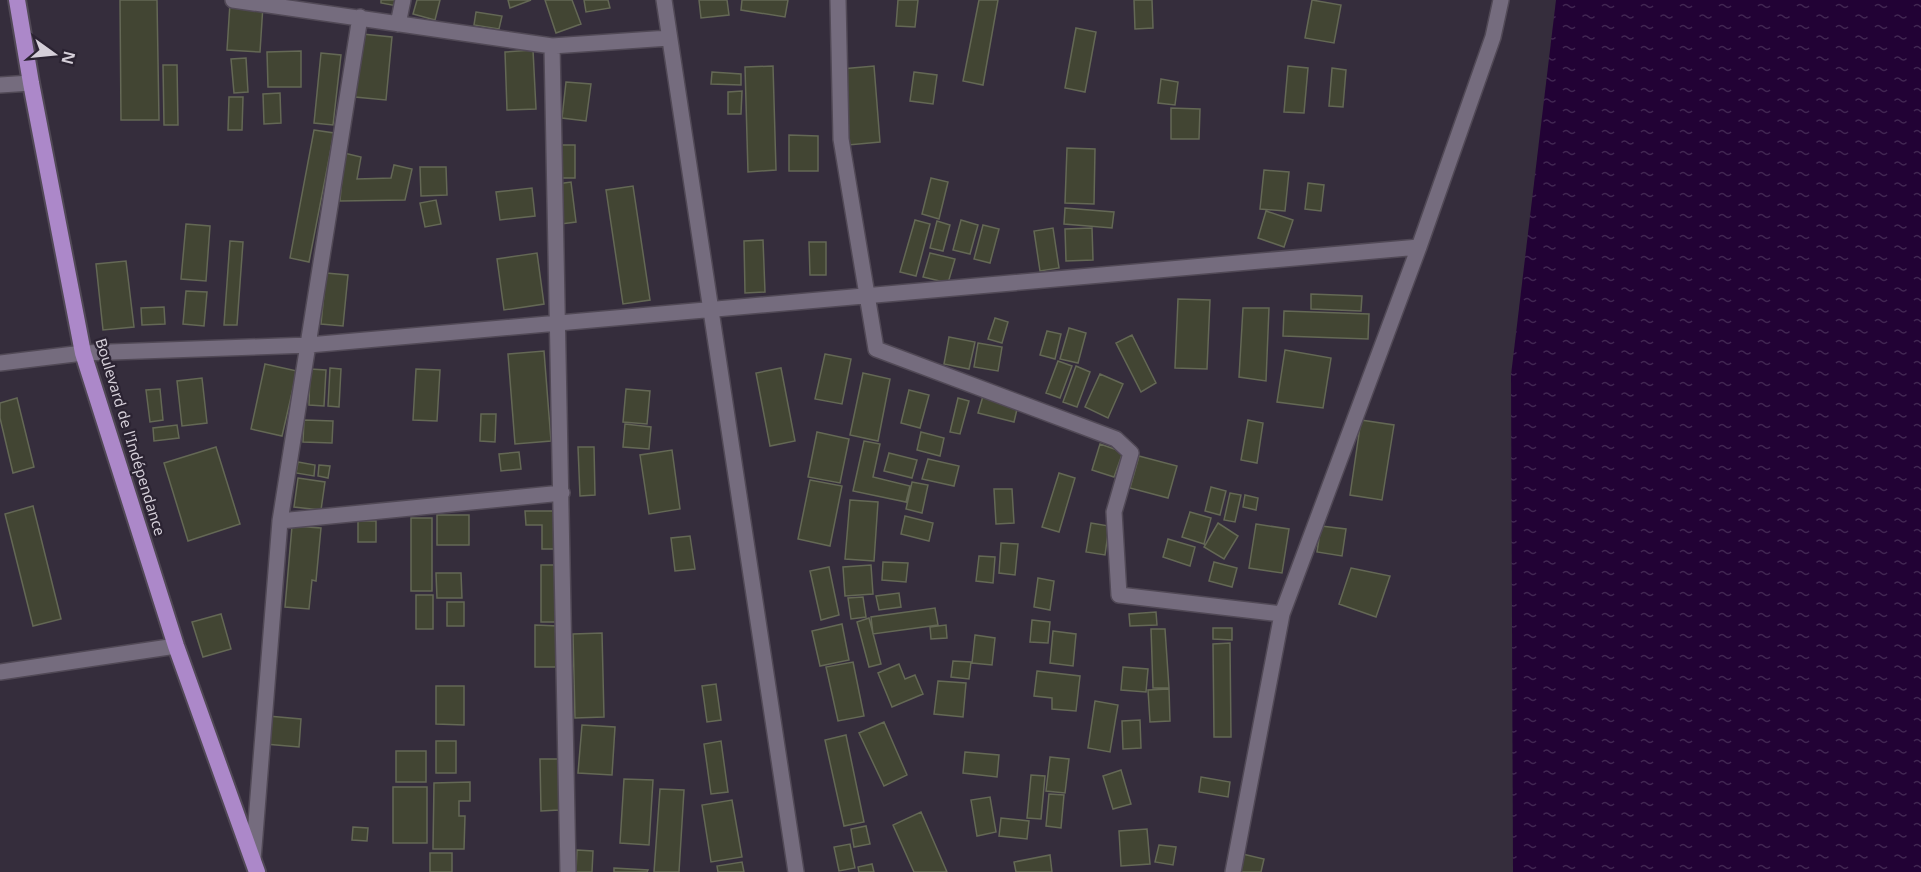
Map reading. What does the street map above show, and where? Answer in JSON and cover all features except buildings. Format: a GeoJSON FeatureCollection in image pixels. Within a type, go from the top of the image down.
{"type":"FeatureCollection","features":[{"type":"Feature","properties":{"kind":"highway","name":"Boulevard de l'Indépendance"},"geometry":{"type":"LineString","coordinates":[[17,0],[82,352],[176,646],[255,866]]}},
{"type":"Feature","properties":{"kind":"street"},"geometry":{"type":"LineString","coordinates":[[233,0],[552,46],[669,38]]}},
{"type":"Feature","properties":{"kind":"street"},"geometry":{"type":"LineString","coordinates":[[398,24],[403,0]]}},
{"type":"Feature","properties":{"kind":"street"},"geometry":{"type":"LineString","coordinates":[[664,0],[796,872]]}},
{"type":"Feature","properties":{"kind":"street"},"geometry":{"type":"LineString","coordinates":[[838,0],[841,139],[876,349],[1116,439],[1131,453],[1114,512],[1119,595],[1282,614]]}},
{"type":"Feature","properties":{"kind":"street"},"geometry":{"type":"LineString","coordinates":[[1233,872],[1282,614],[1419,248],[1492,37],[1501,0]]}},
{"type":"Feature","properties":{"kind":"street"},"geometry":{"type":"LineString","coordinates":[[255,866],[280,521],[360,17]]}},
{"type":"Feature","properties":{"kind":"street"},"geometry":{"type":"LineString","coordinates":[[552,46],[568,872]]}},
{"type":"Feature","properties":{"kind":"street"},"geometry":{"type":"LineString","coordinates":[[0,85],[31,83]]}},
{"type":"Feature","properties":{"kind":"street"},"geometry":{"type":"LineString","coordinates":[[0,363],[82,352],[309,345],[1419,248]]}},
{"type":"Feature","properties":{"kind":"street"},"geometry":{"type":"LineString","coordinates":[[280,521],[562,493]]}},
{"type":"Feature","properties":{"kind":"street"},"geometry":{"type":"LineString","coordinates":[[0,672],[176,646]]}},
{"type":"Feature","properties":{"kind":"water"},"geometry":{"type":"Polygon","coordinates":[[[1556,0],[1921,0],[1921,872],[1513,872],[1511,375],[1556,0]]]}}]}
